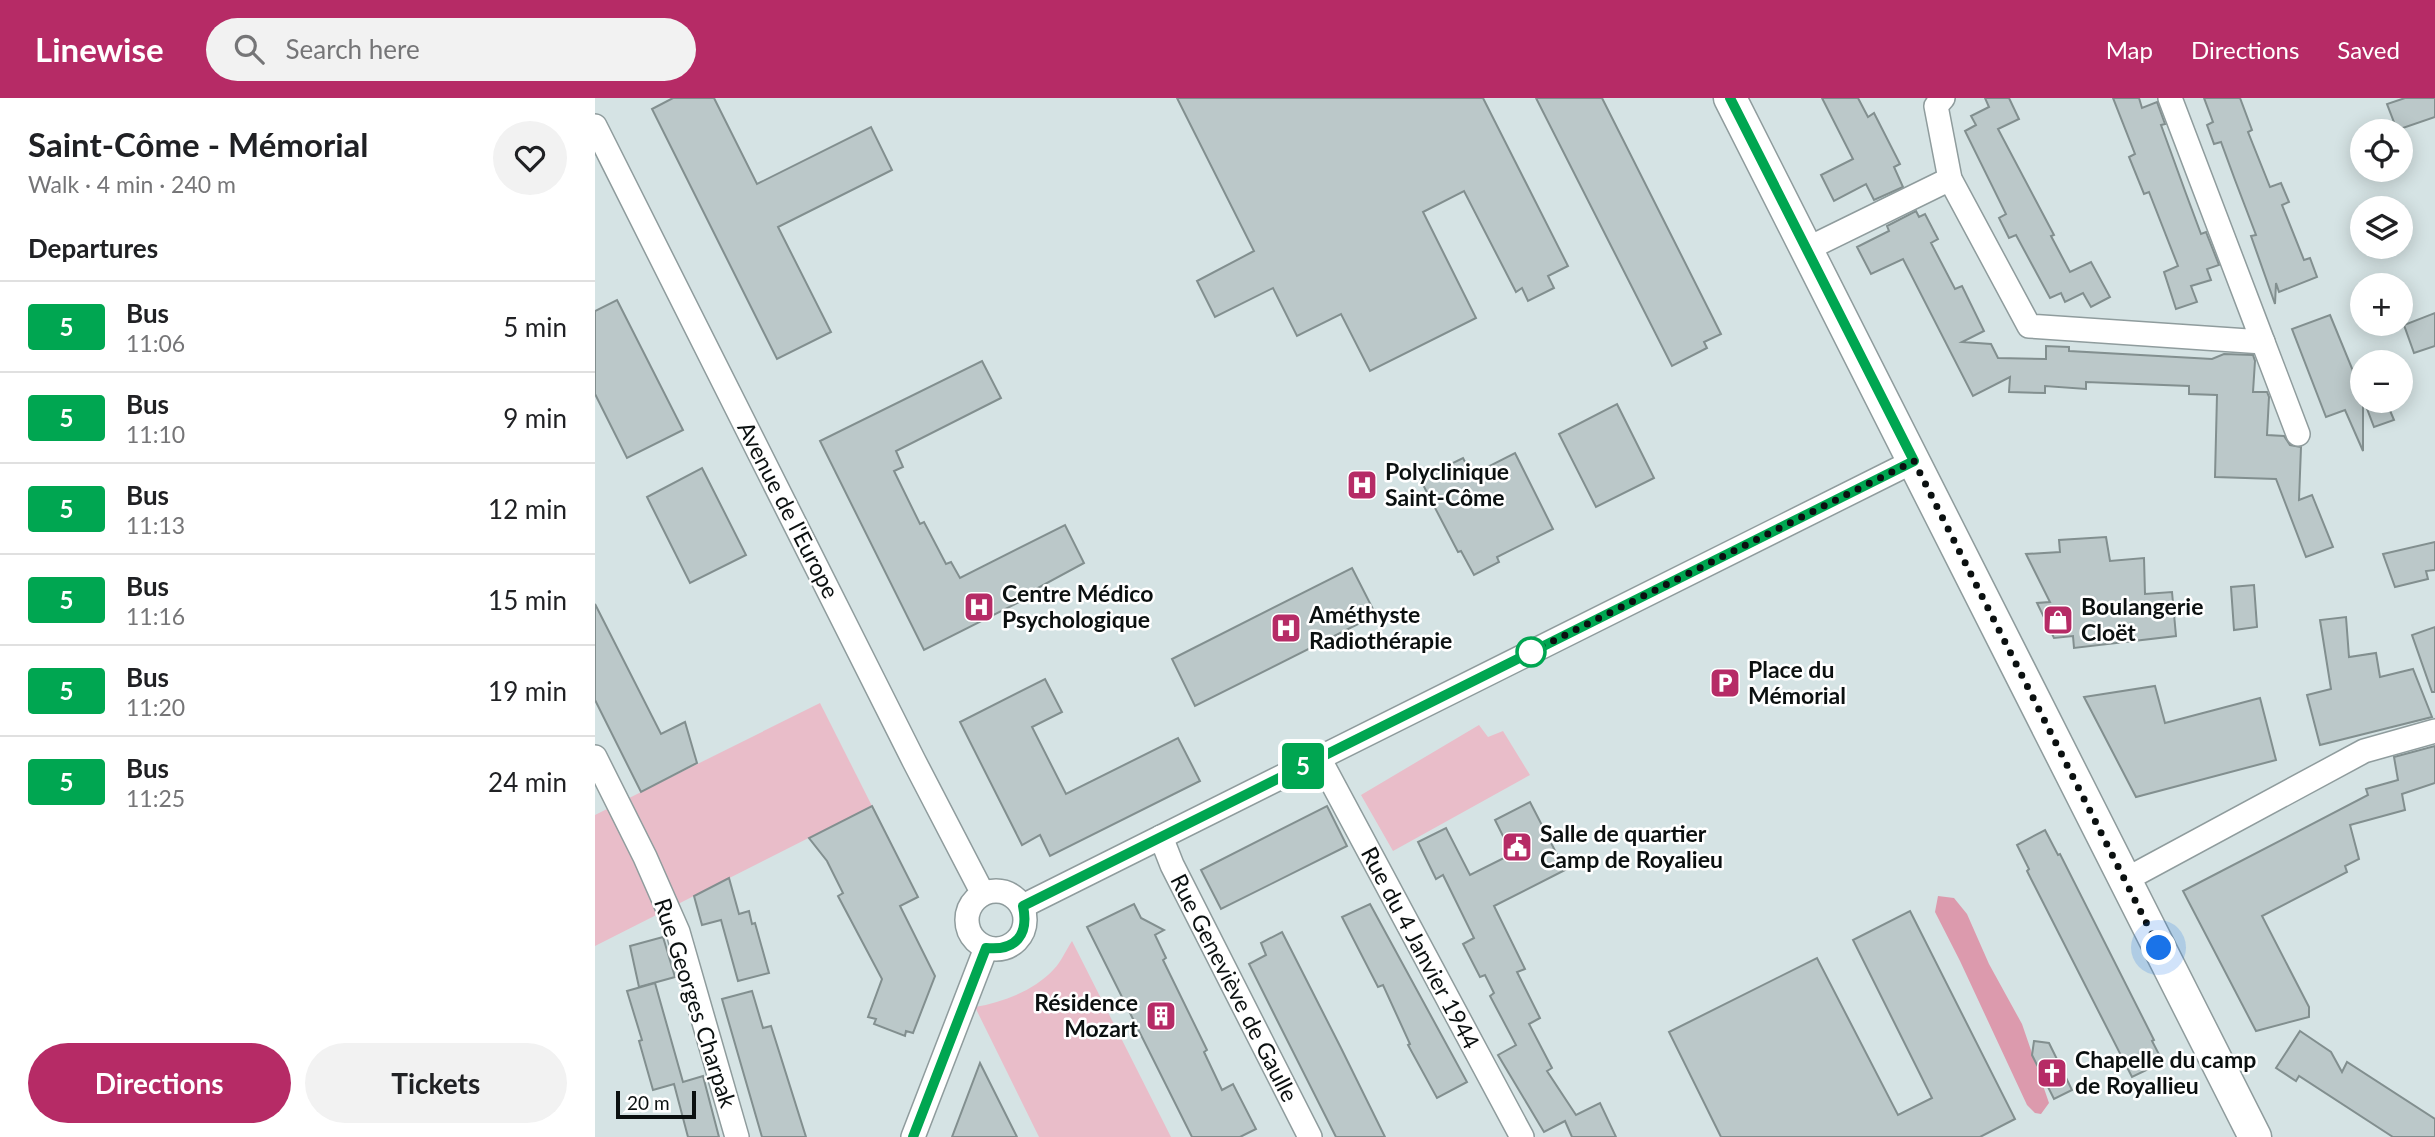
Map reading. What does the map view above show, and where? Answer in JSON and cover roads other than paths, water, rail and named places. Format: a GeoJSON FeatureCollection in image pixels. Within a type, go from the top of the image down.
{"type":"FeatureCollection","features":[{"type":"Feature","properties":{"kind":"street"},"geometry":{"type":"LineString","coordinates":[[1730,98],[2255,1137]]}},
{"type":"Feature","properties":{"kind":"street"},"geometry":{"type":"LineString","coordinates":[[2170,98],[2298,434]]}},
{"type":"Feature","properties":{"kind":"street"},"geometry":{"type":"LineString","coordinates":[[1934,101],[1950,179],[2029,326],[2263,342]]}},
{"type":"Feature","properties":{"kind":"street","name":"Avenue de l'Europe"},"geometry":{"type":"LineString","coordinates":[[595,126],[982,892]]}},
{"type":"Feature","properties":{"kind":"street"},"geometry":{"type":"LineString","coordinates":[[1807,249],[1950,179]]}},
{"type":"Feature","properties":{"kind":"street"},"geometry":{"type":"LineString","coordinates":[[1023,906],[1914,461]]}},
{"type":"Feature","properties":{"kind":"street"},"geometry":{"type":"LineString","coordinates":[[2126,880],[2364,751],[2435,731]]}},
{"type":"Feature","properties":{"kind":"street","name":"Rue Georges Charpak"},"geometry":{"type":"LineString","coordinates":[[595,757],[645,857],[678,932],[737,1137]]}},
{"type":"Feature","properties":{"kind":"street","name":"Rue du 4 Janvier 1944"},"geometry":{"type":"LineString","coordinates":[[1319,758],[1522,1137]]}},
{"type":"Feature","properties":{"kind":"street","name":"Rue Geneviève de Gaulle"},"geometry":{"type":"LineString","coordinates":[[1161,837],[1172,865],[1310,1137]]}},
{"type":"Feature","properties":{"kind":"street"},"geometry":{"type":"LineString","coordinates":[[982,892],[1005,892],[1023,906],[1026,920],[1022,933],[1013,944],[1000,949],[986,948],[974,940],[967,929],[966,914],[972,901],[982,892]]}},
{"type":"Feature","properties":{"kind":"street"},"geometry":{"type":"LineString","coordinates":[[913,1137],[986,948]]}},
{"type":"Feature","properties":{"kind":"place","name":"Polyclinique Saint-Côme"},"geometry":{"type":"Point","coordinates":[1362,485]}},
{"type":"Feature","properties":{"kind":"place","name":"Centre Médico Psychologique"},"geometry":{"type":"Point","coordinates":[979,607]}},
{"type":"Feature","properties":{"kind":"place","name":"Boulangerie Cloët"},"geometry":{"type":"Point","coordinates":[2058,620]}},
{"type":"Feature","properties":{"kind":"place","name":"Améthyste Radiothérapie"},"geometry":{"type":"Point","coordinates":[1286,628]}},
{"type":"Feature","properties":{"kind":"place","name":"Place du Mémorial"},"geometry":{"type":"Point","coordinates":[1725,683]}},
{"type":"Feature","properties":{"kind":"place","name":"Salle de quartier Camp de Royalieu"},"geometry":{"type":"Point","coordinates":[1517,847]}},
{"type":"Feature","properties":{"kind":"place","name":"Résidence Mozart"},"geometry":{"type":"Point","coordinates":[1161,1016]}},
{"type":"Feature","properties":{"kind":"place","name":"Chapelle du camp de Royallieu"},"geometry":{"type":"Point","coordinates":[2052,1073]}}]}
